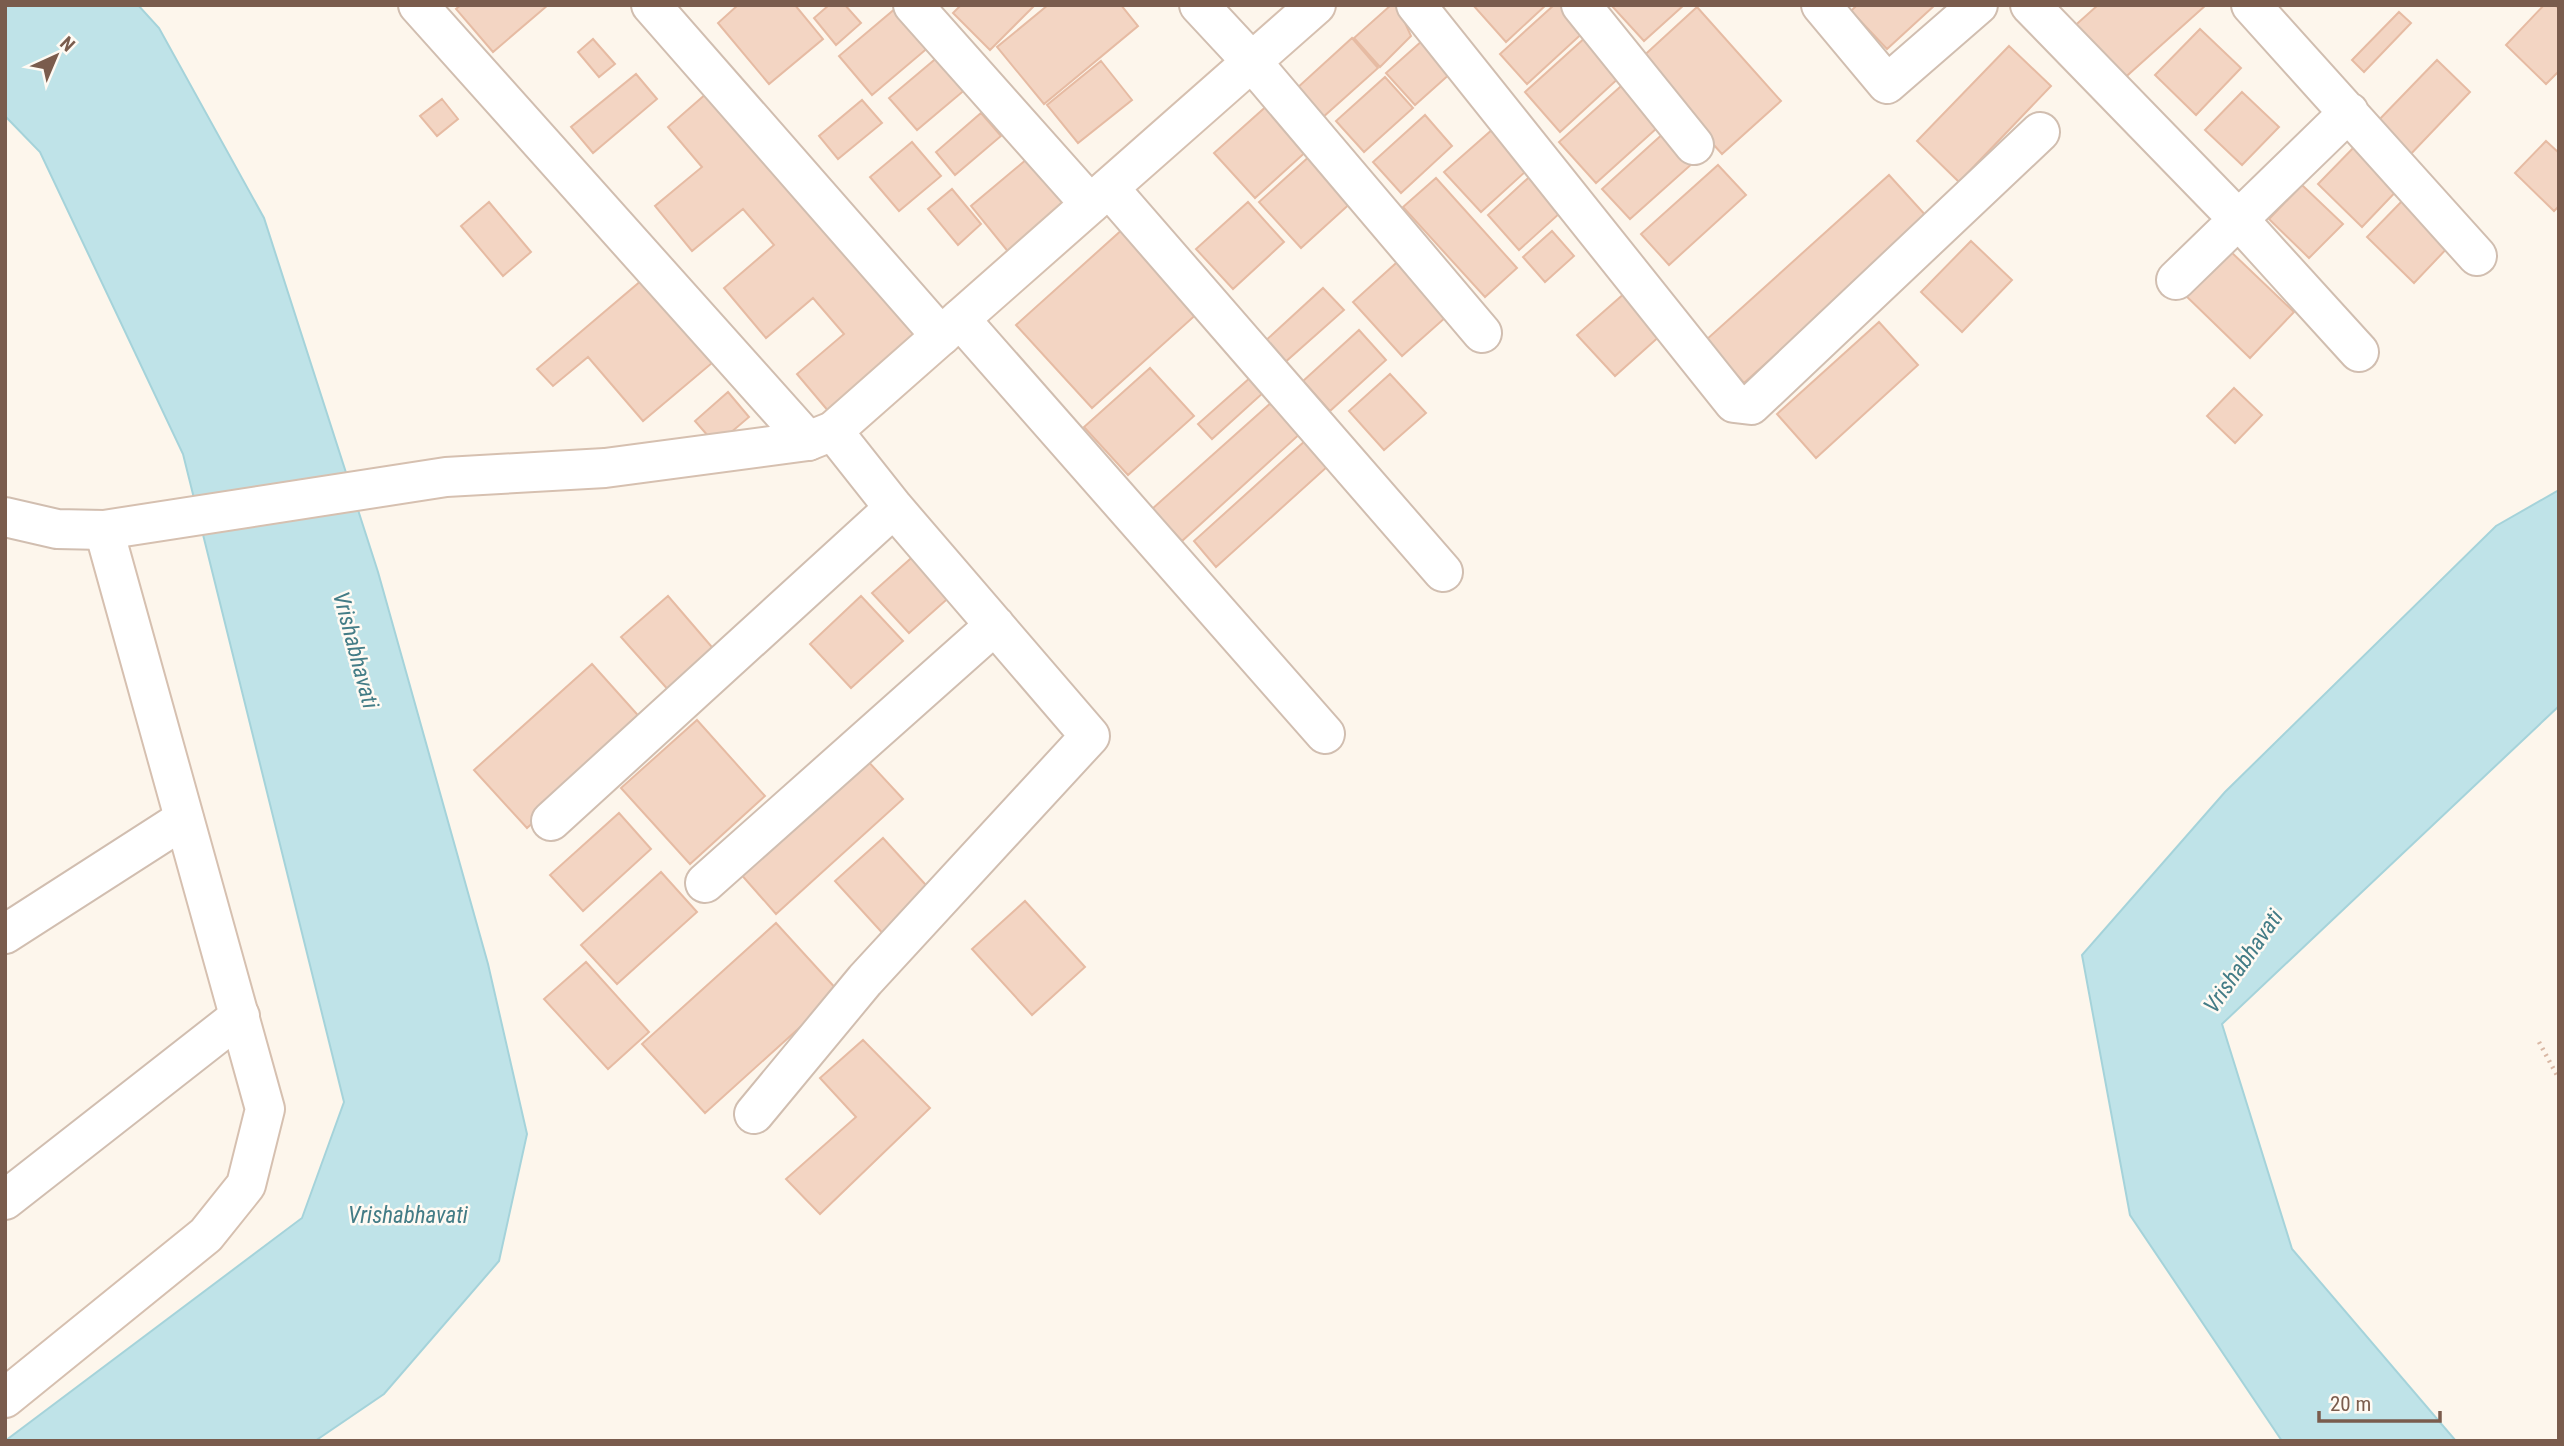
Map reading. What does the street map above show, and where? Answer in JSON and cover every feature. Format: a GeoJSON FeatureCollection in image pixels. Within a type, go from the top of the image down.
{"type":"FeatureCollection","features":[{"type":"Feature","properties":{"kind":"street"},"geometry":{"type":"LineString","coordinates":[[418,5],[821,436],[894,508],[1090,736],[865,979],[754,1114]]}},
{"type":"Feature","properties":{"kind":"street"},"geometry":{"type":"LineString","coordinates":[[651,5],[1325,734]]}},
{"type":"Feature","properties":{"kind":"street"},"geometry":{"type":"LineString","coordinates":[[912,5],[1099,196],[1443,572]]}},
{"type":"Feature","properties":{"kind":"street"},"geometry":{"type":"LineString","coordinates":[[1199,5],[1252,62],[1482,333]]}},
{"type":"Feature","properties":{"kind":"street"},"geometry":{"type":"LineString","coordinates":[[5,517],[57,529],[115,529],[446,477],[605,468],[821,436],[950,328],[1316,5]]}},
{"type":"Feature","properties":{"kind":"street"},"geometry":{"type":"LineString","coordinates":[[1416,5],[1734,403],[1751,405],[2040,132]]}},
{"type":"Feature","properties":{"kind":"street"},"geometry":{"type":"LineString","coordinates":[[1581,5],[1694,145]]}},
{"type":"Feature","properties":{"kind":"street"},"geometry":{"type":"LineString","coordinates":[[1821,5],[1887,84],[1978,5]]}},
{"type":"Feature","properties":{"kind":"street"},"geometry":{"type":"LineString","coordinates":[[2030,5],[2239,220],[2359,352]]}},
{"type":"Feature","properties":{"kind":"street"},"geometry":{"type":"LineString","coordinates":[[2251,5],[2477,256]]}},
{"type":"Feature","properties":{"kind":"street"},"geometry":{"type":"LineString","coordinates":[[2176,280],[2349,112]]}},
{"type":"Feature","properties":{"kind":"street"},"geometry":{"type":"LineString","coordinates":[[551,821],[894,508]]}},
{"type":"Feature","properties":{"kind":"street"},"geometry":{"type":"LineString","coordinates":[[5,1398],[206,1235],[246,1185],[265,1109],[184,819],[115,529]]}},
{"type":"Feature","properties":{"kind":"street"},"geometry":{"type":"LineString","coordinates":[[705,883],[995,625]]}},
{"type":"Feature","properties":{"kind":"street"},"geometry":{"type":"LineString","coordinates":[[5,934],[184,819]]}},
{"type":"Feature","properties":{"kind":"street"},"geometry":{"type":"LineString","coordinates":[[5,1200],[240,1016]]}},
{"type":"Feature","properties":{"kind":"path"},"geometry":{"type":"LineString","coordinates":[[2539,1042],[2559,1079]]}},
{"type":"Feature","properties":{"kind":"water","name":"Vrishabhavati"},"geometry":{"type":"Polygon","coordinates":[[[5,5],[138,5],[159,28],[264,218],[378,572],[488,964],[527,1134],[499,1261],[384,1394],[315,1441],[5,1441],[302,1218],[344,1102],[183,454],[40,152],[5,116],[5,5]]]}},
{"type":"Feature","properties":{"kind":"water","name":"Vrishabhavati"},"geometry":{"type":"Polygon","coordinates":[[[2559,490],[2559,706],[2222,1024],[2292,1249],[2456,1441],[2282,1441],[2130,1215],[2082,955],[2225,792],[2496,526],[2559,490]]]}},
{"type":"Feature","properties":{"kind":"building"},"geometry":{"type":"Polygon","coordinates":[[[461,5],[548,5],[493,52],[456,9],[461,5]]]}},
{"type":"Feature","properties":{"kind":"building"},"geometry":{"type":"Polygon","coordinates":[[[738,5],[795,5],[823,39],[769,84],[718,23],[738,5]]]}},
{"type":"Feature","properties":{"kind":"building"},"geometry":{"type":"Polygon","coordinates":[[[829,5],[845,5],[861,23],[836,45],[814,18],[829,5]]]}},
{"type":"Feature","properties":{"kind":"building"},"geometry":{"type":"Polygon","coordinates":[[[961,5],[1035,5],[990,50],[953,13],[961,5]]]}},
{"type":"Feature","properties":{"kind":"building"},"geometry":{"type":"Polygon","coordinates":[[[1048,5],[1121,5],[1138,26],[1044,104],[997,47],[1048,5]]]}},
{"type":"Feature","properties":{"kind":"building"},"geometry":{"type":"Polygon","coordinates":[[[1391,5],[1397,5],[1411,36],[1380,67],[1354,38],[1391,5]]]}},
{"type":"Feature","properties":{"kind":"building"},"geometry":{"type":"Polygon","coordinates":[[[1473,5],[1546,5],[1506,42],[1473,5]]]}},
{"type":"Feature","properties":{"kind":"building"},"geometry":{"type":"Polygon","coordinates":[[[1554,5],[1567,5],[1588,28],[1527,84],[1500,54],[1554,5]]]}},
{"type":"Feature","properties":{"kind":"building"},"geometry":{"type":"Polygon","coordinates":[[[1611,5],[1684,5],[1644,41],[1611,5]]]}},
{"type":"Feature","properties":{"kind":"building"},"geometry":{"type":"Polygon","coordinates":[[[1857,5],[1935,5],[1887,49],[1851,11],[1857,5]]]}},
{"type":"Feature","properties":{"kind":"building"},"geometry":{"type":"Polygon","coordinates":[[[2098,5],[2206,5],[2120,82],[2070,30],[2098,5]]]}},
{"type":"Feature","properties":{"kind":"building"},"geometry":{"type":"Polygon","coordinates":[[[2544,5],[2555,5],[2559,9],[2559,71],[2546,84],[2506,45],[2544,5]]]}},
{"type":"Feature","properties":{"kind":"building"},"geometry":{"type":"Polygon","coordinates":[[[1697,7],[1781,101],[1722,154],[1638,61],[1697,7]]]}},
{"type":"Feature","properties":{"kind":"building"},"geometry":{"type":"Polygon","coordinates":[[[896,8],[930,46],[872,95],[839,56],[896,8]]]}},
{"type":"Feature","properties":{"kind":"building"},"geometry":{"type":"Polygon","coordinates":[[[2399,12],[2411,23],[2364,72],[2352,60],[2399,12]]]}},
{"type":"Feature","properties":{"kind":"building"},"geometry":{"type":"Polygon","coordinates":[[[2200,29],[2241,68],[2196,115],[2155,75],[2200,29]]]}},
{"type":"Feature","properties":{"kind":"building"},"geometry":{"type":"Polygon","coordinates":[[[1432,32],[1461,64],[1415,105],[1386,73],[1432,32]]]}},
{"type":"Feature","properties":{"kind":"building"},"geometry":{"type":"Polygon","coordinates":[[[1587,36],[1622,75],[1560,132],[1525,92],[1587,36]]]}},
{"type":"Feature","properties":{"kind":"building"},"geometry":{"type":"Polygon","coordinates":[[[1352,38],[1378,68],[1322,118],[1296,89],[1352,38]]]}},
{"type":"Feature","properties":{"kind":"building"},"geometry":{"type":"Polygon","coordinates":[[[593,39],[615,64],[599,77],[578,52],[593,39]]]}},
{"type":"Feature","properties":{"kind":"building"},"geometry":{"type":"Polygon","coordinates":[[[2009,46],[2051,86],[1959,182],[1917,141],[2009,46]]]}},
{"type":"Feature","properties":{"kind":"building"},"geometry":{"type":"Polygon","coordinates":[[[939,56],[967,88],[917,130],[889,98],[939,56]]]}},
{"type":"Feature","properties":{"kind":"building"},"geometry":{"type":"Polygon","coordinates":[[[2437,60],[2470,92],[2407,158],[2374,125],[2437,60]]]}},
{"type":"Feature","properties":{"kind":"building"},"geometry":{"type":"Polygon","coordinates":[[[1101,61],[1132,100],[1078,143],[1047,105],[1101,61]]]}},
{"type":"Feature","properties":{"kind":"building"},"geometry":{"type":"Polygon","coordinates":[[[636,74],[657,99],[593,153],[571,127],[636,74]]]}},
{"type":"Feature","properties":{"kind":"building"},"geometry":{"type":"Polygon","coordinates":[[[1385,77],[1413,108],[1364,152],[1336,121],[1385,77]]]}},
{"type":"Feature","properties":{"kind":"building"},"geometry":{"type":"Polygon","coordinates":[[[1630,78],[1667,119],[1596,183],[1559,142],[1630,78]]]}},
{"type":"Feature","properties":{"kind":"building"},"geometry":{"type":"Polygon","coordinates":[[[715,86],[929,340],[835,419],[797,374],[844,334],[813,298],[766,338],[724,288],[774,245],[743,209],[692,251],[655,206],[702,167],[668,127],[715,86]]]}},
{"type":"Feature","properties":{"kind":"building"},"geometry":{"type":"Polygon","coordinates":[[[2242,92],[2279,127],[2242,165],[2205,130],[2242,92]]]}},
{"type":"Feature","properties":{"kind":"building"},"geometry":{"type":"Polygon","coordinates":[[[442,99],[458,119],[437,136],[420,116],[442,99]]]}},
{"type":"Feature","properties":{"kind":"building"},"geometry":{"type":"Polygon","coordinates":[[[862,100],[882,123],[838,159],[819,136],[862,100]]]}},
{"type":"Feature","properties":{"kind":"building"},"geometry":{"type":"Polygon","coordinates":[[[1270,103],[1310,148],[1255,198],[1214,153],[1270,103]]]}},
{"type":"Feature","properties":{"kind":"building"},"geometry":{"type":"Polygon","coordinates":[[[981,113],[1001,136],[955,175],[936,152],[981,113]]]}},
{"type":"Feature","properties":{"kind":"building"},"geometry":{"type":"Polygon","coordinates":[[[1425,115],[1452,146],[1401,193],[1373,162],[1425,115]]]}},
{"type":"Feature","properties":{"kind":"building"},"geometry":{"type":"Polygon","coordinates":[[[1502,121],[1537,161],[1481,212],[1444,172],[1502,121]]]}},
{"type":"Feature","properties":{"kind":"building"},"geometry":{"type":"Polygon","coordinates":[[[1666,131],[1694,162],[1630,219],[1602,189],[1666,131]]]}},
{"type":"Feature","properties":{"kind":"building"},"geometry":{"type":"Polygon","coordinates":[[[2362,139],[2406,181],[2362,227],[2318,184],[2362,139]]]}},
{"type":"Feature","properties":{"kind":"building"},"geometry":{"type":"Polygon","coordinates":[[[2546,141],[2559,153],[2559,206],[2554,211],[2515,173],[2546,141]]]}},
{"type":"Feature","properties":{"kind":"building"},"geometry":{"type":"Polygon","coordinates":[[[912,142],[941,176],[899,211],[870,177],[912,142]]]}},
{"type":"Feature","properties":{"kind":"building"},"geometry":{"type":"Polygon","coordinates":[[[1312,154],[1354,200],[1301,248],[1259,202],[1312,154]]]}},
{"type":"Feature","properties":{"kind":"building"},"geometry":{"type":"Polygon","coordinates":[[[1027,159],[1067,206],[1010,254],[971,206],[1027,159]]]}},
{"type":"Feature","properties":{"kind":"building"},"geometry":{"type":"Polygon","coordinates":[[[1718,165],[1746,195],[1669,265],[1641,234],[1718,165]]]}},
{"type":"Feature","properties":{"kind":"building"},"geometry":{"type":"Polygon","coordinates":[[[1539,168],[1571,203],[1519,250],[1488,215],[1539,168]]]}},
{"type":"Feature","properties":{"kind":"building"},"geometry":{"type":"Polygon","coordinates":[[[1889,175],[1928,218],[1744,383],[1706,340],[1889,175]]]}},
{"type":"Feature","properties":{"kind":"building"},"geometry":{"type":"Polygon","coordinates":[[[1436,178],[1517,268],[1485,297],[1403,207],[1436,178]]]}},
{"type":"Feature","properties":{"kind":"building"},"geometry":{"type":"Polygon","coordinates":[[[2302,185],[2343,224],[2309,258],[2269,219],[2302,185]]]}},
{"type":"Feature","properties":{"kind":"building"},"geometry":{"type":"Polygon","coordinates":[[[952,189],[981,224],[958,245],[928,209],[952,189]]]}},
{"type":"Feature","properties":{"kind":"building"},"geometry":{"type":"Polygon","coordinates":[[[2406,197],[2453,242],[2414,283],[2367,237],[2406,197]]]}},
{"type":"Feature","properties":{"kind":"building"},"geometry":{"type":"Polygon","coordinates":[[[489,202],[531,252],[503,276],[461,226],[489,202]]]}},
{"type":"Feature","properties":{"kind":"building"},"geometry":{"type":"Polygon","coordinates":[[[1248,202],[1284,242],[1233,289],[1196,249],[1248,202]]]}},
{"type":"Feature","properties":{"kind":"building"},"geometry":{"type":"Polygon","coordinates":[[[1124,228],[1200,311],[1092,408],[1016,325],[1124,228]]]}},
{"type":"Feature","properties":{"kind":"building"},"geometry":{"type":"Polygon","coordinates":[[[1552,231],[1574,256],[1545,282],[1523,257],[1552,231]]]}},
{"type":"Feature","properties":{"kind":"building"},"geometry":{"type":"Polygon","coordinates":[[[1971,241],[2012,280],[1962,332],[1921,292],[1971,241]]]}},
{"type":"Feature","properties":{"kind":"building"},"geometry":{"type":"Polygon","coordinates":[[[2228,249],[2294,312],[2250,358],[2184,294],[2228,249]]]}},
{"type":"Feature","properties":{"kind":"building"},"geometry":{"type":"Polygon","coordinates":[[[1406,254],[1455,309],[1402,356],[1353,302],[1406,254]]]}},
{"type":"Feature","properties":{"kind":"building"},"geometry":{"type":"Polygon","coordinates":[[[642,280],[712,363],[643,421],[588,357],[553,386],[537,369],[642,280]]]}},
{"type":"Feature","properties":{"kind":"building"},"geometry":{"type":"Polygon","coordinates":[[[1634,285],[1671,326],[1615,376],[1577,335],[1634,285]]]}},
{"type":"Feature","properties":{"kind":"building"},"geometry":{"type":"Polygon","coordinates":[[[1323,288],[1344,310],[1283,364],[1263,343],[1323,288]]]}},
{"type":"Feature","properties":{"kind":"building"},"geometry":{"type":"Polygon","coordinates":[[[1879,322],[1918,365],[1816,458],[1777,414],[1879,322]]]}},
{"type":"Feature","properties":{"kind":"building"},"geometry":{"type":"Polygon","coordinates":[[[1359,330],[1386,360],[1330,411],[1303,381],[1359,330]]]}},
{"type":"Feature","properties":{"kind":"building"},"geometry":{"type":"Polygon","coordinates":[[[1150,368],[1194,416],[1128,475],[1084,427],[1150,368]]]}},
{"type":"Feature","properties":{"kind":"building"},"geometry":{"type":"Polygon","coordinates":[[[1390,374],[1426,413],[1384,450],[1349,411],[1390,374]]]}},
{"type":"Feature","properties":{"kind":"building"},"geometry":{"type":"Polygon","coordinates":[[[1251,377],[1264,392],[1212,439],[1198,424],[1251,377]]]}},
{"type":"Feature","properties":{"kind":"building"},"geometry":{"type":"Polygon","coordinates":[[[2234,388],[2262,415],[2235,443],[2207,416],[2234,388]]]}},
{"type":"Feature","properties":{"kind":"building"},"geometry":{"type":"Polygon","coordinates":[[[728,392],[749,417],[716,445],[695,421],[728,392]]]}},
{"type":"Feature","properties":{"kind":"building"},"geometry":{"type":"Polygon","coordinates":[[[1274,400],[1303,431],[1182,541],[1152,509],[1274,400]]]}},
{"type":"Feature","properties":{"kind":"building"},"geometry":{"type":"Polygon","coordinates":[[[1306,440],[1328,466],[1216,567],[1194,541],[1306,440]]]}},
{"type":"Feature","properties":{"kind":"building"},"geometry":{"type":"Polygon","coordinates":[[[918,552],[954,593],[909,633],[872,593],[918,552]]]}},
{"type":"Feature","properties":{"kind":"building"},"geometry":{"type":"Polygon","coordinates":[[[668,596],[717,653],[671,693],[621,637],[668,596]]]}},
{"type":"Feature","properties":{"kind":"building"},"geometry":{"type":"Polygon","coordinates":[[[861,596],[903,641],[851,688],[810,644],[861,596]]]}},
{"type":"Feature","properties":{"kind":"building"},"geometry":{"type":"Polygon","coordinates":[[[592,664],[644,722],[527,828],[474,770],[592,664]]]}},
{"type":"Feature","properties":{"kind":"building"},"geometry":{"type":"Polygon","coordinates":[[[697,720],[765,796],[690,864],[621,788],[697,720]]]}},
{"type":"Feature","properties":{"kind":"building"},"geometry":{"type":"Polygon","coordinates":[[[865,758],[903,799],[776,914],[739,872],[865,758]]]}},
{"type":"Feature","properties":{"kind":"building"},"geometry":{"type":"Polygon","coordinates":[[[619,813],[651,849],[583,911],[550,875],[619,813]]]}},
{"type":"Feature","properties":{"kind":"building"},"geometry":{"type":"Polygon","coordinates":[[[883,838],[935,895],[887,938],[835,881],[883,838]]]}},
{"type":"Feature","properties":{"kind":"building"},"geometry":{"type":"Polygon","coordinates":[[[661,872],[697,912],[617,984],[581,945],[661,872]]]}},
{"type":"Feature","properties":{"kind":"building"},"geometry":{"type":"Polygon","coordinates":[[[1025,901],[1085,967],[1032,1015],[972,949],[1025,901]]]}},
{"type":"Feature","properties":{"kind":"building"},"geometry":{"type":"Polygon","coordinates":[[[776,923],[839,992],[705,1113],[642,1044],[776,923]]]}},
{"type":"Feature","properties":{"kind":"building"},"geometry":{"type":"Polygon","coordinates":[[[586,962],[649,1032],[608,1069],[544,999],[586,962]]]}},
{"type":"Feature","properties":{"kind":"building"},"geometry":{"type":"Polygon","coordinates":[[[863,1040],[930,1108],[820,1214],[786,1179],[856,1117],[820,1078],[863,1040]]]}}]}
